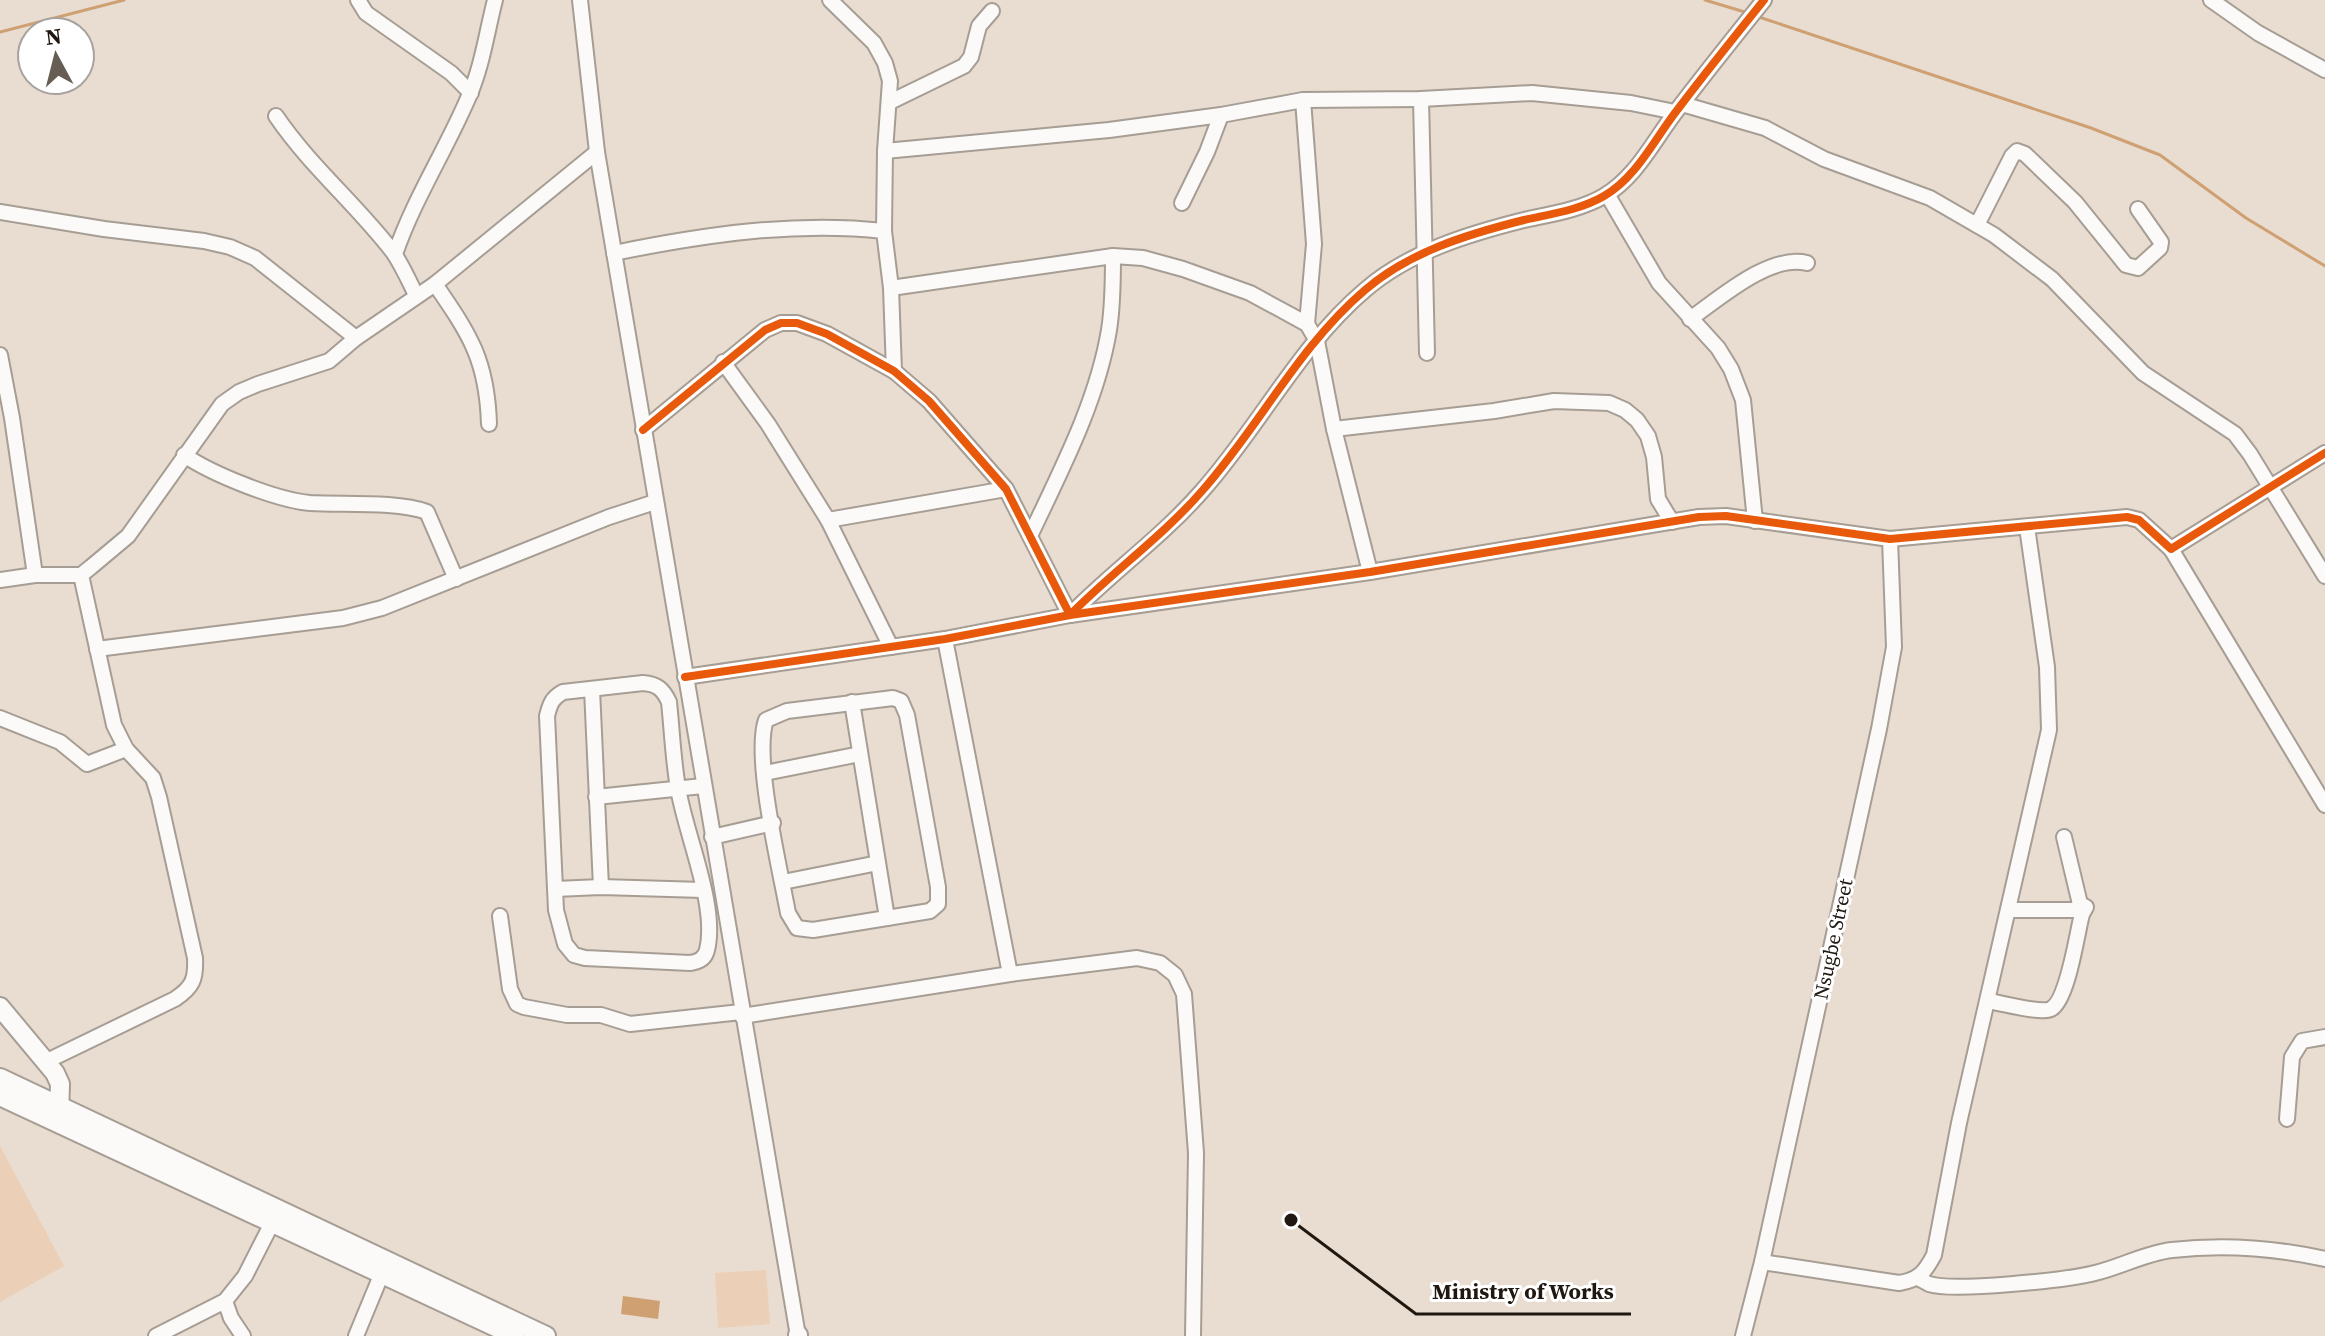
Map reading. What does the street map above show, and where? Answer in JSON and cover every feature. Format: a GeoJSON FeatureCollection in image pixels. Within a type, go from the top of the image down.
{"type":"FeatureCollection","features":[{"type":"Feature","properties":{"kind":"main road"},"geometry":{"type":"LineString","coordinates":[[0,1007],[47,1061],[60,1084],[59,1115]]}},
{"type":"Feature","properties":{"kind":"main road"},"geometry":{"type":"LineString","coordinates":[[0,1078],[59,1115],[271,1225],[515,1336]]}},
{"type":"Feature","properties":{"kind":"main road"},"geometry":{"type":"LineString","coordinates":[[0,1096],[59,1115],[546,1336]]}},
{"type":"Feature","properties":{"kind":"street"},"geometry":{"type":"LineString","coordinates":[[358,0],[366,13],[451,73],[471,93]]}},
{"type":"Feature","properties":{"kind":"street"},"geometry":{"type":"LineString","coordinates":[[395,254],[412,209],[442,156],[471,93],[495,0]]}},
{"type":"Feature","properties":{"kind":"street"},"geometry":{"type":"LineString","coordinates":[[580,0],[597,152],[798,1336]]}},
{"type":"Feature","properties":{"kind":"street"},"geometry":{"type":"LineString","coordinates":[[830,0],[874,43],[887,72],[890,102],[885,151],[884,231],[891,288],[894,371]]}},
{"type":"Feature","properties":{"kind":"street"},"geometry":{"type":"LineString","coordinates":[[2211,0],[2258,33],[2325,70]]}},
{"type":"Feature","properties":{"kind":"street"},"geometry":{"type":"LineString","coordinates":[[1070,615],[1202,492],[1317,341],[1365,289],[1389,271],[1424,253],[1472,234],[1563,212],[1607,194],[1631,172],[1762,3]]}},
{"type":"Feature","properties":{"kind":"street"},"geometry":{"type":"LineString","coordinates":[[890,102],[964,66],[971,57],[979,26],[992,11]]}},
{"type":"Feature","properties":{"kind":"street"},"geometry":{"type":"LineString","coordinates":[[885,151],[1109,130],[1303,100],[1421,99],[1532,93],[1678,108],[1765,128],[1824,159],[1930,198],[1994,235],[2052,279],[2143,373],[2235,434],[2325,576]]}},
{"type":"Feature","properties":{"kind":"street"},"geometry":{"type":"LineString","coordinates":[[1421,99],[1427,353]]}},
{"type":"Feature","properties":{"kind":"street"},"geometry":{"type":"LineString","coordinates":[[1303,100],[1314,244],[1307,324]]}},
{"type":"Feature","properties":{"kind":"street"},"geometry":{"type":"LineString","coordinates":[[1182,203],[1221,115]]}},
{"type":"Feature","properties":{"kind":"street"},"geometry":{"type":"LineString","coordinates":[[276,116],[293,141],[395,254],[416,295]]}},
{"type":"Feature","properties":{"kind":"street"},"geometry":{"type":"LineString","coordinates":[[1977,225],[2017,151],[2025,154],[2075,202],[2126,265],[2133,268],[2138,268],[2160,248],[2161,242],[2138,209]]}},
{"type":"Feature","properties":{"kind":"street"},"geometry":{"type":"LineString","coordinates":[[0,580],[35,575],[81,575],[128,536],[222,404],[239,392],[329,361],[356,338],[435,284],[597,152]]}},
{"type":"Feature","properties":{"kind":"street"},"geometry":{"type":"LineString","coordinates":[[1607,194],[1659,283],[1718,348],[1731,369],[1743,400],[1755,521]]}},
{"type":"Feature","properties":{"kind":"street"},"geometry":{"type":"LineString","coordinates":[[0,212],[230,247],[255,258],[356,338]]}},
{"type":"Feature","properties":{"kind":"street"},"geometry":{"type":"LineString","coordinates":[[614,253],[689,238],[737,233],[841,228],[884,231]]}},
{"type":"Feature","properties":{"kind":"street"},"geometry":{"type":"LineString","coordinates":[[1030,536],[1087,410],[1104,358],[1111,312],[1113,256]]}},
{"type":"Feature","properties":{"kind":"street"},"geometry":{"type":"LineString","coordinates":[[891,288],[1113,256],[1143,258],[1250,293],[1307,324],[1317,341],[1334,429],[1370,572]]}},
{"type":"Feature","properties":{"kind":"street"},"geometry":{"type":"LineString","coordinates":[[1690,319],[1779,262],[1807,263]]}},
{"type":"Feature","properties":{"kind":"street"},"geometry":{"type":"LineString","coordinates":[[435,284],[480,359],[488,390],[489,424]]}},
{"type":"Feature","properties":{"kind":"street"},"geometry":{"type":"LineString","coordinates":[[643,430],[765,330],[781,323],[797,323],[827,334],[894,371],[929,401],[1006,489],[1070,615]]}},
{"type":"Feature","properties":{"kind":"street"},"geometry":{"type":"LineString","coordinates":[[0,355],[35,575]]}},
{"type":"Feature","properties":{"kind":"street"},"geometry":{"type":"LineString","coordinates":[[723,362],[768,424],[828,520],[891,647]]}},
{"type":"Feature","properties":{"kind":"street"},"geometry":{"type":"LineString","coordinates":[[1334,429],[1554,401],[1609,403],[1637,420],[1648,436],[1654,457],[1658,499],[1672,522]]}},
{"type":"Feature","properties":{"kind":"street"},"geometry":{"type":"LineString","coordinates":[[2171,549],[2325,453]]}},
{"type":"Feature","properties":{"kind":"street"},"geometry":{"type":"LineString","coordinates":[[184,455],[203,468],[305,502],[408,508],[427,512],[456,579]]}},
{"type":"Feature","properties":{"kind":"street"},"geometry":{"type":"LineString","coordinates":[[828,520],[1006,489]]}},
{"type":"Feature","properties":{"kind":"street"},"geometry":{"type":"LineString","coordinates":[[97,649],[343,618],[382,608],[609,517],[655,502]]}},
{"type":"Feature","properties":{"kind":"street"},"geometry":{"type":"LineString","coordinates":[[685,677],[945,639],[1070,615],[1726,516],[1890,539],[2127,517],[2139,520],[2171,549],[2325,805]]}},
{"type":"Feature","properties":{"kind":"street"},"geometry":{"type":"LineString","coordinates":[[1762,1262],[1899,1283],[1918,1278],[1934,1255],[1959,1123],[2049,730],[2047,667],[2027,527]]}},
{"type":"Feature","properties":{"kind":"street","name":"Nsugbe Street"},"geometry":{"type":"LineString","coordinates":[[1743,1336],[1879,729],[1891,661],[1894,613],[1890,539]]}},
{"type":"Feature","properties":{"kind":"street"},"geometry":{"type":"LineString","coordinates":[[47,1061],[175,999],[190,989],[196,976],[195,958],[159,797],[153,778],[126,749],[114,725],[81,575]]}},
{"type":"Feature","properties":{"kind":"street"},"geometry":{"type":"LineString","coordinates":[[945,639],[1010,974]]}},
{"type":"Feature","properties":{"kind":"street"},"geometry":{"type":"LineString","coordinates":[[651,684],[665,692],[669,702],[678,789],[703,890],[709,932],[707,952],[698,962],[585,958],[574,955],[565,944],[556,910],[547,716],[555,696],[563,692],[592,689],[651,684]]}},
{"type":"Feature","properties":{"kind":"street"},"geometry":{"type":"LineString","coordinates":[[592,689],[601,887]]}},
{"type":"Feature","properties":{"kind":"street"},"geometry":{"type":"LineString","coordinates":[[893,698],[901,701],[905,706],[938,887],[938,904],[934,909],[887,918],[813,930],[797,928],[788,913],[765,773],[761,744],[766,720],[787,711],[893,698]]}},
{"type":"Feature","properties":{"kind":"street"},"geometry":{"type":"LineString","coordinates":[[852,702],[887,918]]}},
{"type":"Feature","properties":{"kind":"street"},"geometry":{"type":"LineString","coordinates":[[0,718],[60,742],[87,764],[126,749]]}},
{"type":"Feature","properties":{"kind":"street"},"geometry":{"type":"LineString","coordinates":[[765,773],[860,754]]}},
{"type":"Feature","properties":{"kind":"street"},"geometry":{"type":"LineString","coordinates":[[596,797],[703,786]]}},
{"type":"Feature","properties":{"kind":"street"},"geometry":{"type":"LineString","coordinates":[[712,837],[773,823]]}},
{"type":"Feature","properties":{"kind":"street"},"geometry":{"type":"LineString","coordinates":[[1988,1001],[2050,1009],[2064,991],[2079,909],[2064,837]]}},
{"type":"Feature","properties":{"kind":"street"},"geometry":{"type":"LineString","coordinates":[[783,882],[878,863]]}},
{"type":"Feature","properties":{"kind":"street"},"geometry":{"type":"LineString","coordinates":[[555,889],[703,890]]}},
{"type":"Feature","properties":{"kind":"street"},"geometry":{"type":"LineString","coordinates":[[2008,910],[2079,909]]}},
{"type":"Feature","properties":{"kind":"street"},"geometry":{"type":"LineString","coordinates":[[500,916],[510,989],[517,1004],[567,1015],[601,1015],[630,1024],[741,1014],[1137,958],[1160,963],[1175,975],[1184,994],[1196,1153],[1193,1336]]}},
{"type":"Feature","properties":{"kind":"street"},"geometry":{"type":"LineString","coordinates":[[2287,1119],[2292,1057],[2302,1041],[2325,1037]]}},
{"type":"Feature","properties":{"kind":"street"},"geometry":{"type":"LineString","coordinates":[[156,1336],[225,1301],[245,1276],[271,1225]]}},
{"type":"Feature","properties":{"kind":"street"},"geometry":{"type":"LineString","coordinates":[[1918,1278],[1929,1284],[1956,1287],[2052,1279],[2093,1274],[2144,1256],[2174,1250],[2256,1247],[2325,1259]]}},
{"type":"Feature","properties":{"kind":"street"},"geometry":{"type":"LineString","coordinates":[[356,1336],[382,1273]]}},
{"type":"Feature","properties":{"kind":"street"},"geometry":{"type":"LineString","coordinates":[[225,1301],[231,1318],[243,1336]]}},
{"type":"Feature","properties":{"kind":"shaded area"},"geometry":{"type":"Polygon","coordinates":[[[0,1146],[64,1266],[0,1302],[0,1146]]]}},
{"type":"Feature","properties":{"kind":"shaded area"},"geometry":{"type":"Polygon","coordinates":[[[766,1270],[770,1324],[718,1328],[715,1273],[766,1270]]]}},
{"type":"Feature","properties":{"kind":"shaded area"},"geometry":{"type":"Polygon","coordinates":[[[623,1296],[660,1301],[658,1319],[621,1314],[623,1296]]]}},
{"type":"Feature","properties":{"kind":"waterway"},"geometry":{"type":"LineString","coordinates":[[0,32],[124,0]]}},
{"type":"Feature","properties":{"kind":"waterway"},"geometry":{"type":"LineString","coordinates":[[1705,0],[1748,13]]}},
{"type":"Feature","properties":{"kind":"waterway"},"geometry":{"type":"LineString","coordinates":[[1759,17],[2091,128],[2160,155],[2246,218],[2325,266]]}},
{"type":"Feature","properties":{"kind":"cycle path"},"geometry":{"type":"LineString","coordinates":[[643,430],[765,330],[781,323],[797,323],[827,334],[894,371],[929,401],[1006,489],[1070,615],[1202,491],[1299,361],[1341,312],[1365,290],[1401,265],[1440,246],[1503,225],[1575,208],[1595,201],[1616,188],[1636,168],[1764,0]]}},
{"type":"Feature","properties":{"kind":"cycle path"},"geometry":{"type":"LineString","coordinates":[[685,677],[945,639],[1070,615],[1370,572],[1699,517],[1726,516],[1890,539],[2127,517],[2139,520],[2171,549],[2325,453]]}},
{"type":"Feature","properties":{"kind":"place","name":"Ministry of Works"},"geometry":{"type":"Point","coordinates":[1291,1220]}}]}
